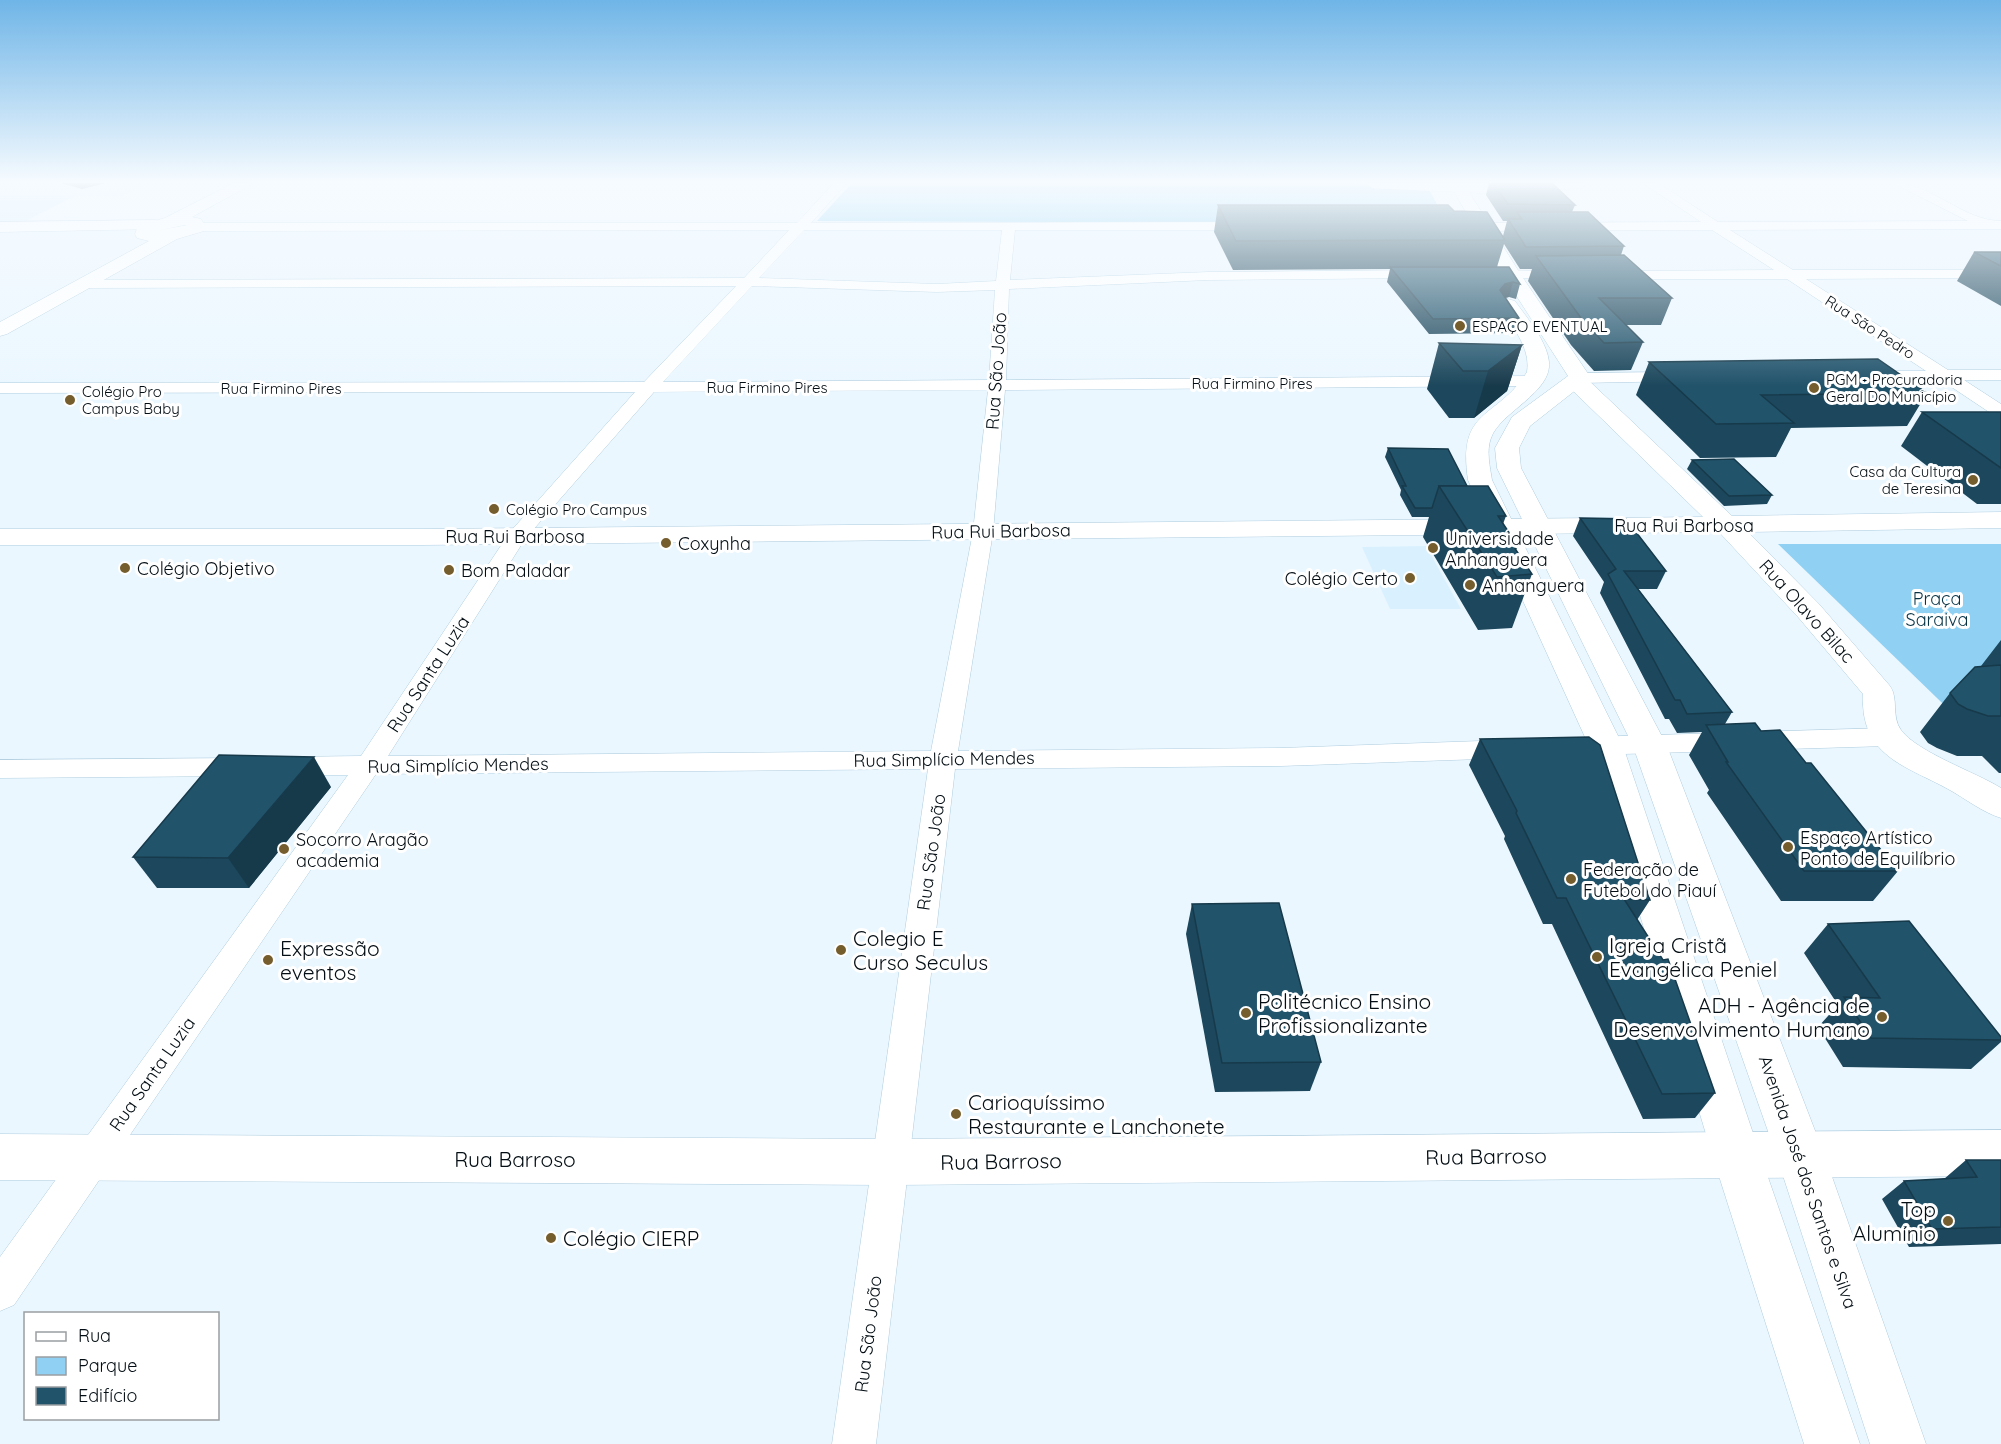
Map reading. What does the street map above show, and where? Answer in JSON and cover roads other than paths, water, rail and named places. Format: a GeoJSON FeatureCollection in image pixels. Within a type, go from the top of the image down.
{"type":"FeatureCollection","features":[{"type":"Feature","properties":{"kind":"main road"},"geometry":{"type":"LineString","coordinates":[[0,316],[121,250]]}},
{"type":"Feature","properties":{"kind":"main road"},"geometry":{"type":"LineString","coordinates":[[0,330],[85,284],[130,250]]}},
{"type":"Feature","properties":{"kind":"main road"},"geometry":{"type":"LineString","coordinates":[[1476,250],[1533,347],[1539,363],[1537,375],[1533,381]]}},
{"type":"Feature","properties":{"kind":"main road"},"geometry":{"type":"LineString","coordinates":[[1489,274],[1579,380]]}},
{"type":"Feature","properties":{"kind":"main road","name":"Rua Olavo Bilac"},"geometry":{"type":"LineString","coordinates":[[1579,380],[1729,526],[1856,664],[1879,693],[1877,708],[1887,737]]}},
{"type":"Feature","properties":{"kind":"main road","name":"Avenida José dos Santos e Silva"},"geometry":{"type":"LineString","coordinates":[[1579,380],[1520,422],[1507,448],[1521,526],[1606,746],[1736,1154],[1832,1444]]}},
{"type":"Feature","properties":{"kind":"main road","name":"Avenida José dos Santos e Silva"},"geometry":{"type":"LineString","coordinates":[[1533,381],[1497,413],[1479,437],[1477,457],[1480,480],[1521,526],[1650,746],[1800,1154],[1898,1444]]}},
{"type":"Feature","properties":{"kind":"main road","name":"Rua Rui Barbosa"},"geometry":{"type":"LineString","coordinates":[[0,537],[518,536],[1729,526],[2001,520]]}},
{"type":"Feature","properties":{"kind":"main road"},"geometry":{"type":"LineString","coordinates":[[1887,737],[1902,751],[1925,766],[1970,785],[2001,805]]}},
{"type":"Feature","properties":{"kind":"main road","name":"Rua Barroso"},"geometry":{"type":"LineString","coordinates":[[0,1157],[890,1162],[2001,1153]]}},
{"type":"Feature","properties":{"kind":"street","name":"Rua Santa Luzia"},"geometry":{"type":"LineString","coordinates":[[0,1292],[368,766],[518,536],[648,387],[778,250]]}},
{"type":"Feature","properties":{"kind":"street","name":"Rua São João"},"geometry":{"type":"LineString","coordinates":[[854,1444],[943,759],[982,532],[997,385],[1006,250]]}},
{"type":"Feature","properties":{"kind":"street","name":"Rua São Pedro"},"geometry":{"type":"LineString","coordinates":[[1753,250],[2001,412]]}},
{"type":"Feature","properties":{"kind":"street"},"geometry":{"type":"LineString","coordinates":[[85,284],[750,282],[899,287],[1002,287],[1208,276],[1432,274]]}},
{"type":"Feature","properties":{"kind":"street"},"geometry":{"type":"LineString","coordinates":[[1489,274],[1792,276],[2001,274]]}},
{"type":"Feature","properties":{"kind":"street"},"geometry":{"type":"LineString","coordinates":[[1850,376],[2001,375]]}},
{"type":"Feature","properties":{"kind":"street"},"geometry":{"type":"LineString","coordinates":[[1579,380],[1698,377]]}},
{"type":"Feature","properties":{"kind":"street","name":"Rua Firmino Pires"},"geometry":{"type":"LineString","coordinates":[[0,388],[648,387],[1533,381]]}},
{"type":"Feature","properties":{"kind":"street"},"geometry":{"type":"LineString","coordinates":[[1571,747],[1887,737]]}},
{"type":"Feature","properties":{"kind":"street","name":"Rua Simplício Mendes"},"geometry":{"type":"LineString","coordinates":[[0,769],[1281,757],[1536,748]]}},
{"type":"Feature","properties":{"kind":"place","name":"ESPAÇO EVENTUAL"},"geometry":{"type":"Point","coordinates":[1460,326]}},
{"type":"Feature","properties":{"kind":"place","name":"PGM - Procuradoria Geral Do Município"},"geometry":{"type":"Point","coordinates":[1814,388]}},
{"type":"Feature","properties":{"kind":"place","name":"Colégio Pro Campus Baby"},"geometry":{"type":"Point","coordinates":[70,400]}},
{"type":"Feature","properties":{"kind":"place","name":"Casa da Cultura de Teresina"},"geometry":{"type":"Point","coordinates":[1973,480]}},
{"type":"Feature","properties":{"kind":"place","name":"Colégio Pro Campus"},"geometry":{"type":"Point","coordinates":[494,509]}},
{"type":"Feature","properties":{"kind":"place","name":"Coxynha"},"geometry":{"type":"Point","coordinates":[666,543]}},
{"type":"Feature","properties":{"kind":"place","name":"Universidade Anhanguera"},"geometry":{"type":"Point","coordinates":[1433,548]}},
{"type":"Feature","properties":{"kind":"place","name":"Colégio Objetivo"},"geometry":{"type":"Point","coordinates":[125,568]}},
{"type":"Feature","properties":{"kind":"place","name":"Bom Paladar"},"geometry":{"type":"Point","coordinates":[449,570]}},
{"type":"Feature","properties":{"kind":"place","name":"Colégio Certo"},"geometry":{"type":"Point","coordinates":[1410,578]}},
{"type":"Feature","properties":{"kind":"place","name":"Anhanguera"},"geometry":{"type":"Point","coordinates":[1470,585]}},
{"type":"Feature","properties":{"kind":"place","name":"Espaço Artístico Ponto de Equilíbrio"},"geometry":{"type":"Point","coordinates":[1788,847]}},
{"type":"Feature","properties":{"kind":"place","name":"Socorro Aragão academia"},"geometry":{"type":"Point","coordinates":[284,849]}},
{"type":"Feature","properties":{"kind":"place","name":"Federação de Futebol do Piauí"},"geometry":{"type":"Point","coordinates":[1571,879]}},
{"type":"Feature","properties":{"kind":"place","name":"Colegio E Curso Seculus"},"geometry":{"type":"Point","coordinates":[841,950]}},
{"type":"Feature","properties":{"kind":"place","name":"Igreja Cristã Evangélica Peniel"},"geometry":{"type":"Point","coordinates":[1597,957]}},
{"type":"Feature","properties":{"kind":"place","name":"Expressão eventos"},"geometry":{"type":"Point","coordinates":[268,960]}},
{"type":"Feature","properties":{"kind":"place","name":"Politécnico Ensino Profissionalizante"},"geometry":{"type":"Point","coordinates":[1246,1013]}},
{"type":"Feature","properties":{"kind":"place","name":"ADH - Agência de Desenvolvimento Humano"},"geometry":{"type":"Point","coordinates":[1882,1017]}},
{"type":"Feature","properties":{"kind":"place","name":"Carioquíssimo Restaurante e Lanchonete"},"geometry":{"type":"Point","coordinates":[956,1114]}},
{"type":"Feature","properties":{"kind":"place","name":"Top Alumínio"},"geometry":{"type":"Point","coordinates":[1948,1221]}},
{"type":"Feature","properties":{"kind":"place","name":"Colégio CIERP"},"geometry":{"type":"Point","coordinates":[551,1238]}},
{"type":"Feature","properties":{"kind":"park label","name":"Praça Saraiva"},"geometry":{"type":"Point","coordinates":[1937,608]}}]}
